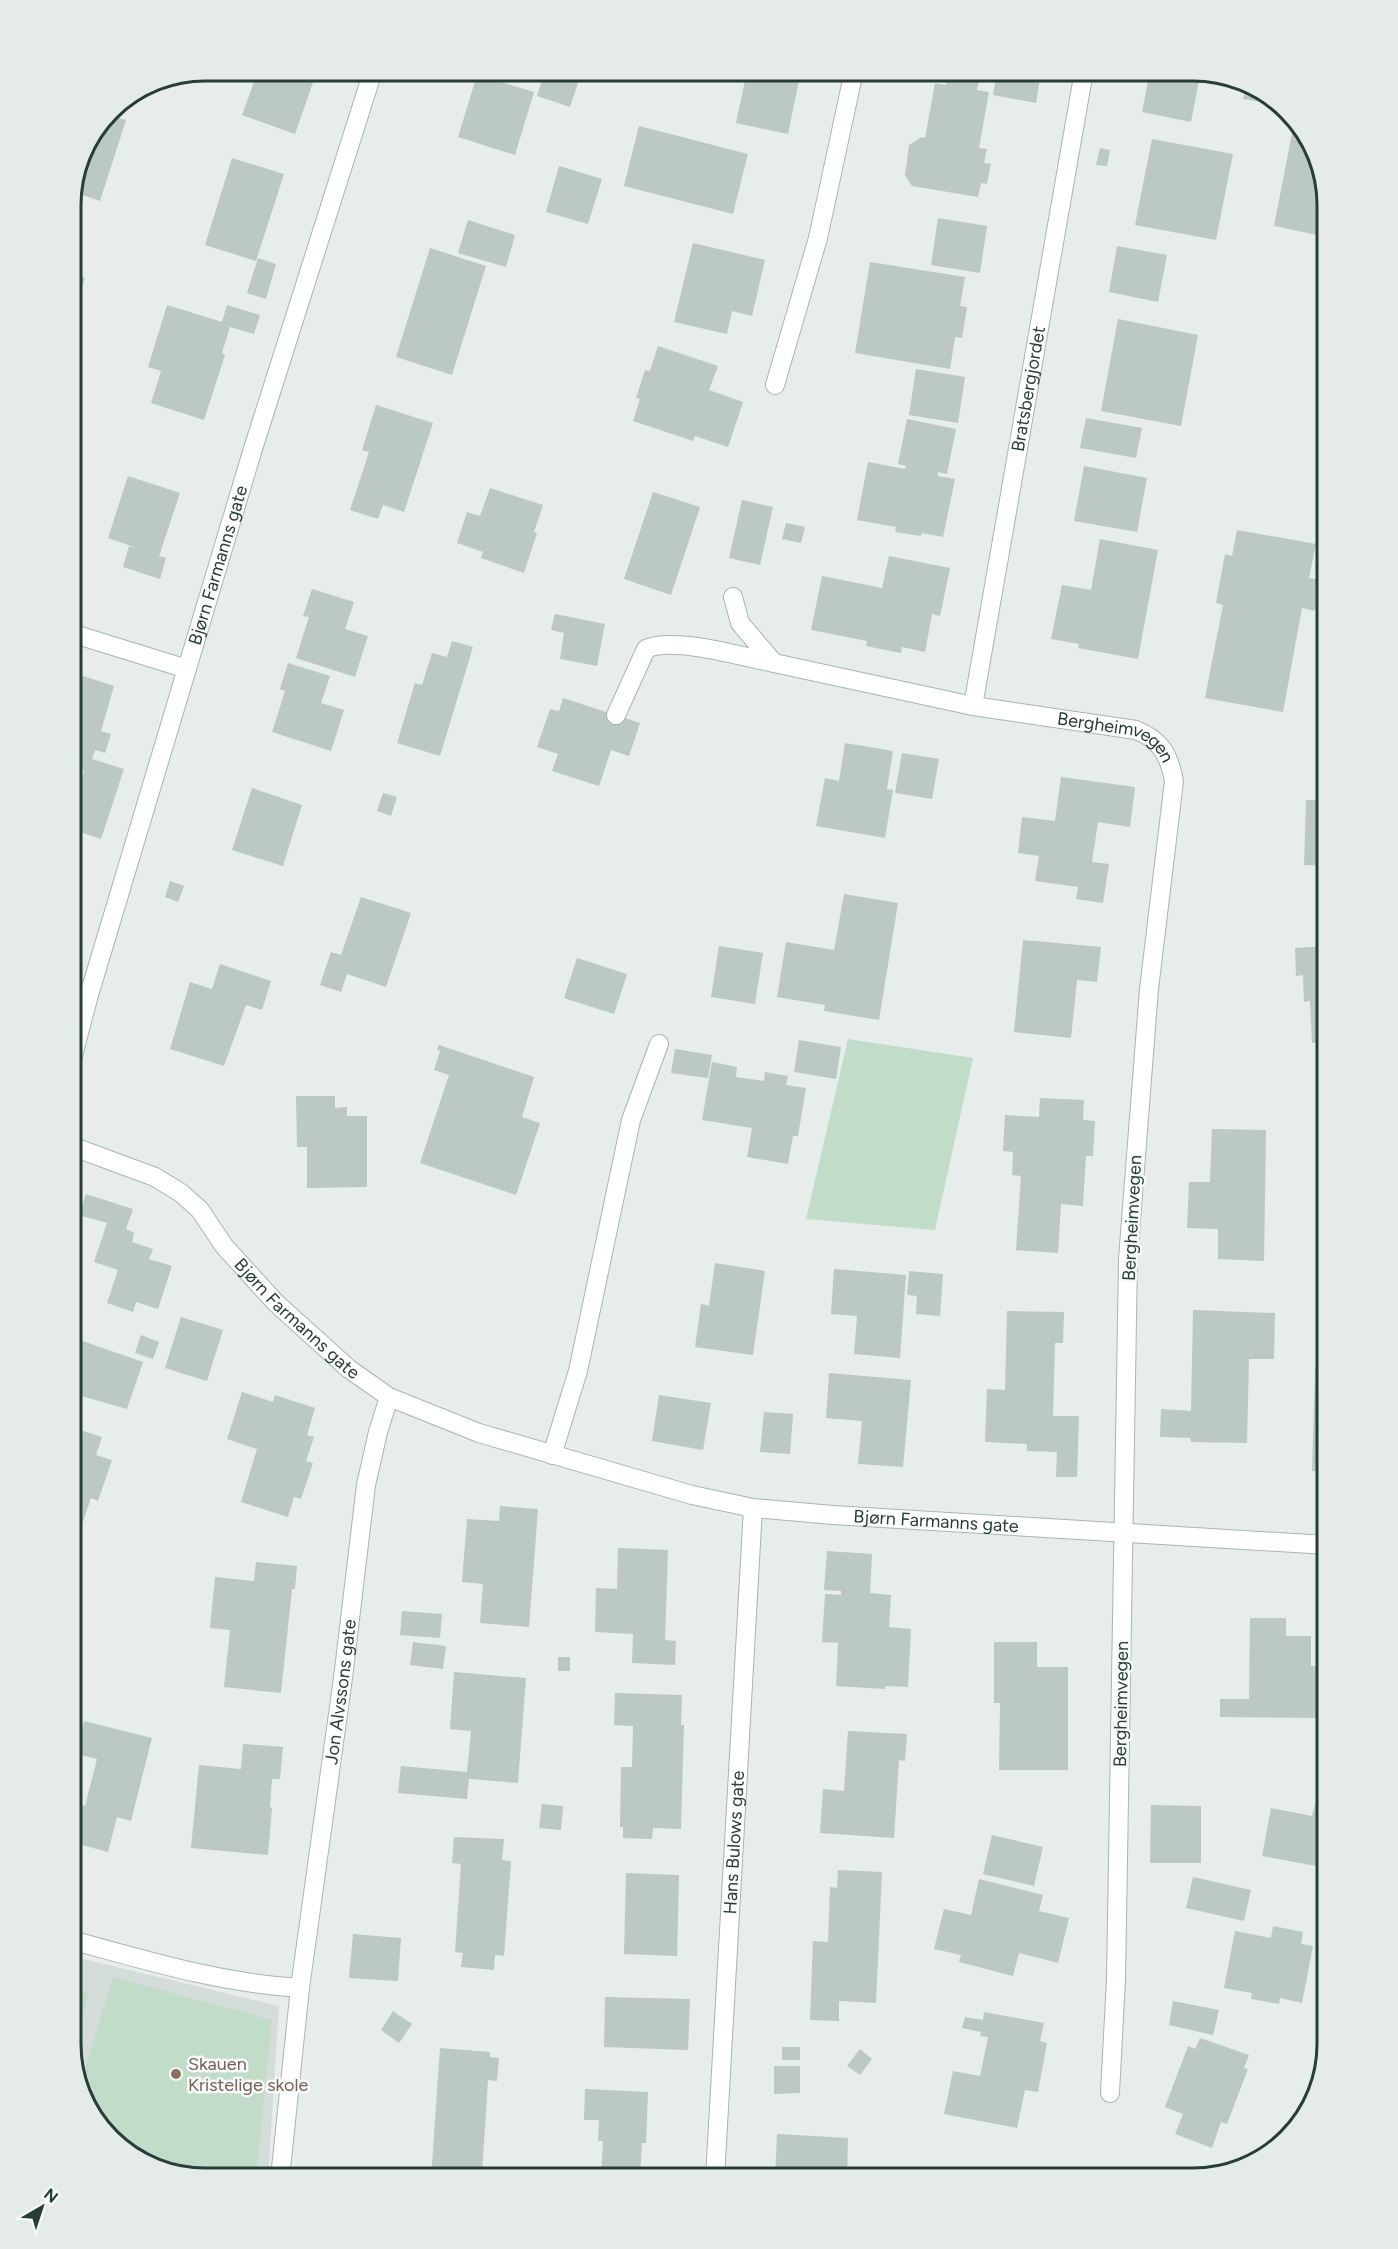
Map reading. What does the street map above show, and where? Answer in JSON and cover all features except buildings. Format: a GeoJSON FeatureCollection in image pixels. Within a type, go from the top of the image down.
{"type":"FeatureCollection","features":[{"type":"Feature","properties":{"kind":"street","name":"Bjørn Farmanns gate"},"geometry":{"type":"LineString","coordinates":[[81,1025],[252,452],[370,81]]}},
{"type":"Feature","properties":{"kind":"street"},"geometry":{"type":"LineString","coordinates":[[775,385],[818,238],[852,81]]}},
{"type":"Feature","properties":{"kind":"street","name":"Bratsbergjordet"},"geometry":{"type":"LineString","coordinates":[[973,706],[1082,81]]}},
{"type":"Feature","properties":{"kind":"street"},"geometry":{"type":"LineString","coordinates":[[733,597],[740,623],[774,663]]}},
{"type":"Feature","properties":{"kind":"street"},"geometry":{"type":"LineString","coordinates":[[81,636],[187,669]]}},
{"type":"Feature","properties":{"kind":"street","name":"Bergheimvegen"},"geometry":{"type":"LineString","coordinates":[[616,714],[646,649],[655,645],[669,644],[716,651],[973,706],[1136,730],[1146,734],[1162,748],[1170,762],[1174,781],[1149,989],[1128,1259],[1116,1967],[1110,2093]]}},
{"type":"Feature","properties":{"kind":"street"},"geometry":{"type":"LineString","coordinates":[[552,1455],[578,1371],[631,1120],[659,1044]]}},
{"type":"Feature","properties":{"kind":"street","name":"Bjørn Farmanns gate"},"geometry":{"type":"LineString","coordinates":[[81,1150],[155,1177],[181,1193],[200,1210],[224,1246],[276,1303],[349,1369],[389,1397],[479,1433],[692,1495],[753,1508],[1124,1534],[1317,1544]]}},
{"type":"Feature","properties":{"kind":"street","name":"Jon Alvssons gate"},"geometry":{"type":"LineString","coordinates":[[281,2168],[300,1988],[343,1678],[366,1485],[389,1397]]}},
{"type":"Feature","properties":{"kind":"street","name":"Hans Bulows gate"},"geometry":{"type":"LineString","coordinates":[[716,2168],[753,1508]]}},
{"type":"Feature","properties":{"kind":"street"},"geometry":{"type":"LineString","coordinates":[[81,1943],[215,1978],[300,1988]]}},
{"type":"Feature","properties":{"kind":"shaded area","name":"Skauen Kristelige skole"},"geometry":{"type":"Polygon","coordinates":[[[81,1958],[279,2006],[269,2168],[197,2168],[165,2161],[136,2147],[123,2137],[102,2113],[94,2099],[82,2061],[81,1958]]]}},
{"type":"Feature","properties":{"kind":"green space"},"geometry":{"type":"Polygon","coordinates":[[[848,1039],[973,1058],[935,1230],[806,1219],[848,1039]]]}},
{"type":"Feature","properties":{"kind":"green space","name":"Skauen Kristelige skole"},"geometry":{"type":"Polygon","coordinates":[[[113,1977],[272,2020],[257,2168],[180,2166],[150,2155],[136,2147],[112,2126],[94,2099],[84,2072],[113,1977]]]}},
{"type":"Feature","properties":{"kind":"green space"},"geometry":{"type":"Polygon","coordinates":[[[81,1991],[89,1994],[81,2018],[81,1991]]]}},
{"type":"Feature","properties":{"kind":"place","name":"Skauen Kristelige skole"},"geometry":{"type":"Point","coordinates":[176,2074]}}]}
